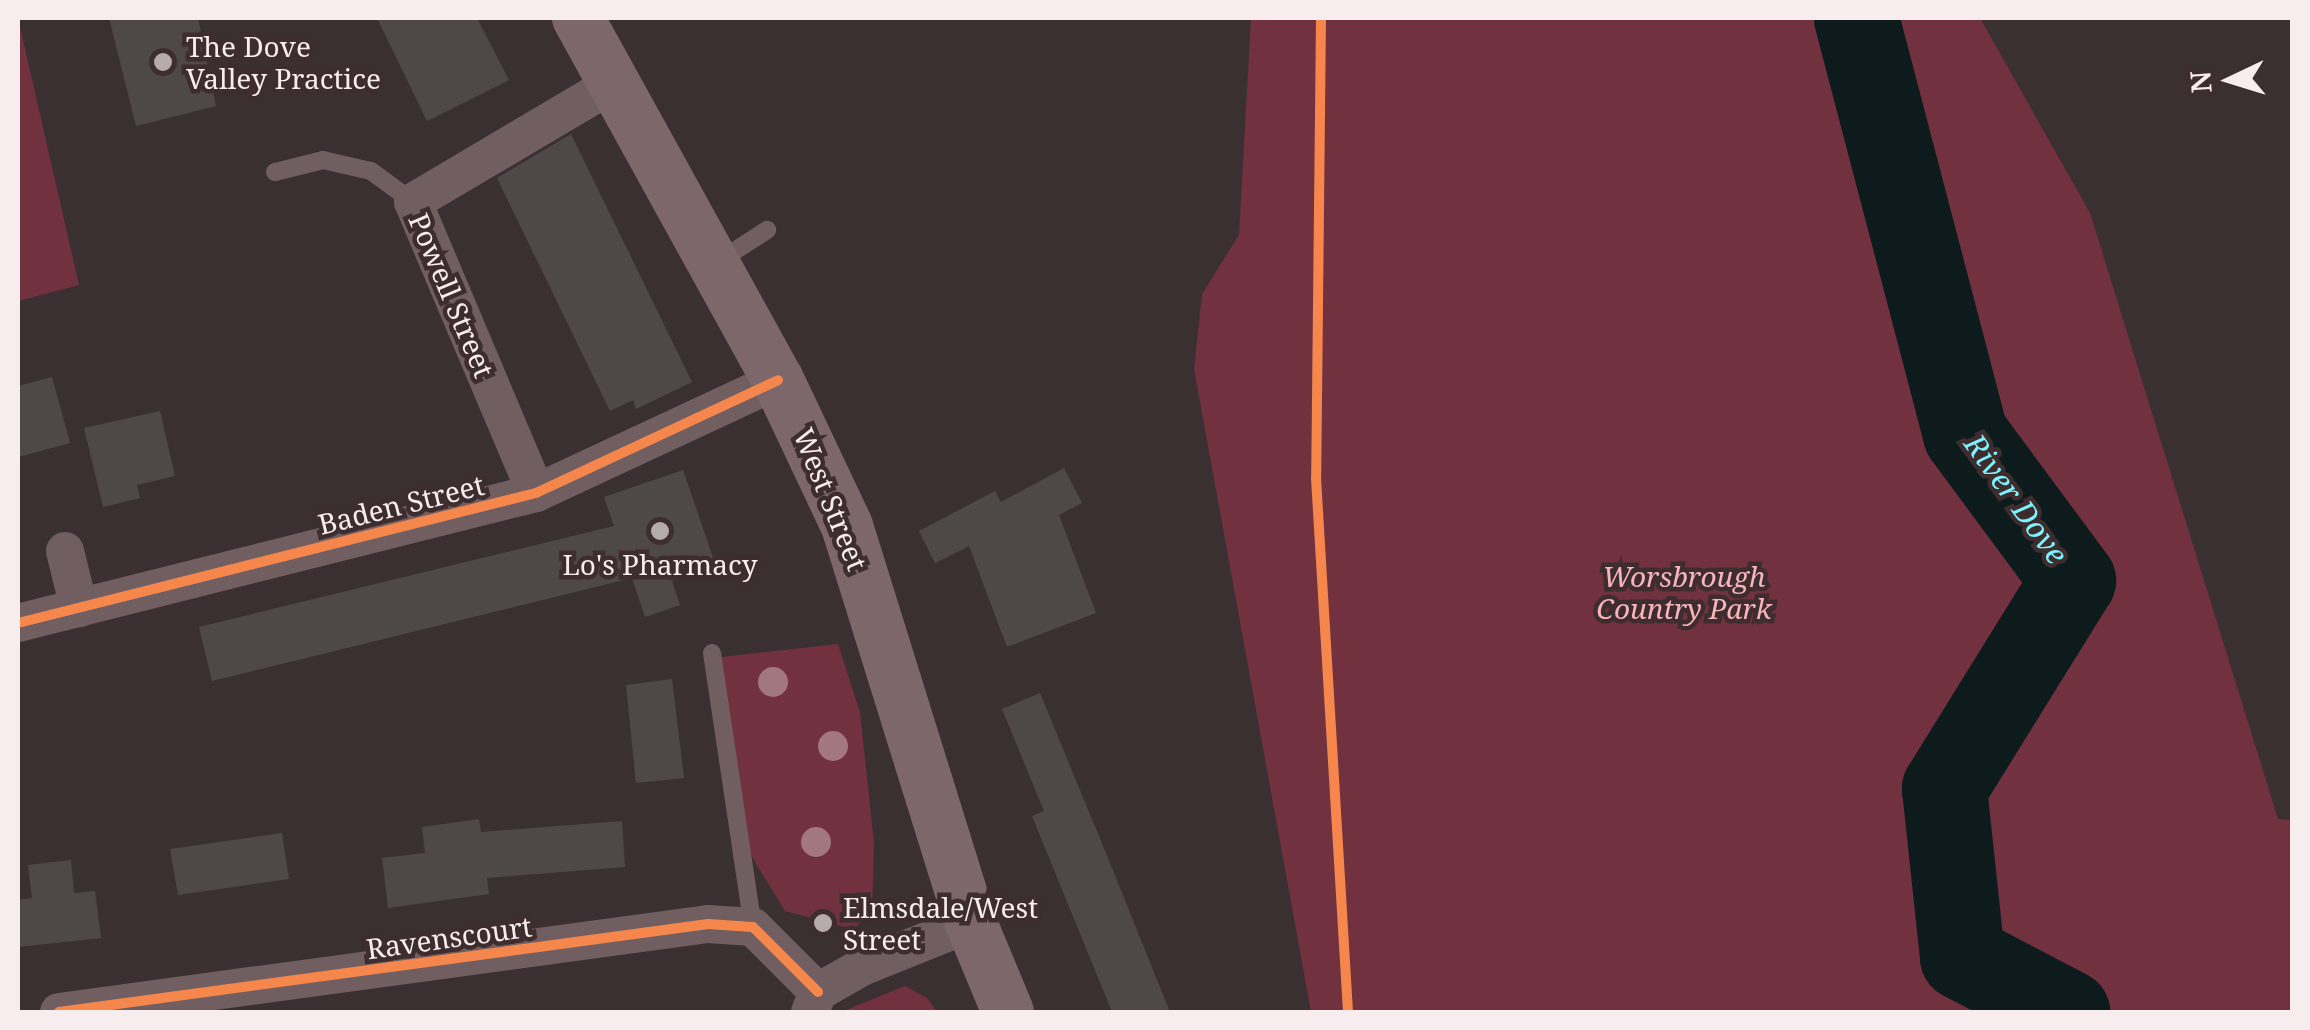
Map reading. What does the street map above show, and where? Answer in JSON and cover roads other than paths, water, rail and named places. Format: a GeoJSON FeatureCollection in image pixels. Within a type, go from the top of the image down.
{"type":"FeatureCollection","features":[{"type":"Feature","properties":{"kind":"main road","name":"West Street"},"geometry":{"type":"LineString","coordinates":[[578,18],[778,380],[847,526],[972,923],[1008,1012]]}},
{"type":"Feature","properties":{"kind":"street","name":"Powell Street"},"geometry":{"type":"LineString","coordinates":[[536,493],[413,202],[614,83]]}},
{"type":"Feature","properties":{"kind":"street","name":"Baden Street"},"geometry":{"type":"LineString","coordinates":[[18,623],[536,493],[778,380]]}},
{"type":"Feature","properties":{"kind":"street"},"geometry":{"type":"LineString","coordinates":[[64,551],[79,608]]}},
{"type":"Feature","properties":{"kind":"street"},"geometry":{"type":"LineString","coordinates":[[753,927],[814,1002],[972,923]]}},
{"type":"Feature","properties":{"kind":"street","name":"Ravenscourt"},"geometry":{"type":"LineString","coordinates":[[59,1012],[244,1000],[708,924],[753,927]]}},
{"type":"Feature","properties":{"kind":"lane"},"geometry":{"type":"LineString","coordinates":[[275,172],[324,160],[371,171],[413,202]]}},
{"type":"Feature","properties":{"kind":"lane"},"geometry":{"type":"LineString","coordinates":[[715,263],[767,230]]}},
{"type":"Feature","properties":{"kind":"lane"},"geometry":{"type":"LineString","coordinates":[[712,654],[753,927]]}},
{"type":"Feature","properties":{"kind":"waterway","name":"River Dove"},"geometry":{"type":"LineString","coordinates":[[1856,18],[1965,434],[2073,580],[1944,788],[1962,957],[2067,1012]]}},
{"type":"Feature","properties":{"kind":"place","name":"The Dove Valley Practice"},"geometry":{"type":"Point","coordinates":[163,62]}},
{"type":"Feature","properties":{"kind":"place","name":"Lo's Pharmacy"},"geometry":{"type":"Point","coordinates":[660,531]}},
{"type":"Feature","properties":{"kind":"place","name":"Elmsdale/West Street"},"geometry":{"type":"Point","coordinates":[823,923]}},
{"type":"Feature","properties":{"kind":"park label","name":"Worsbrough Country Park"},"geometry":{"type":"Point","coordinates":[1684,592]}}]}
